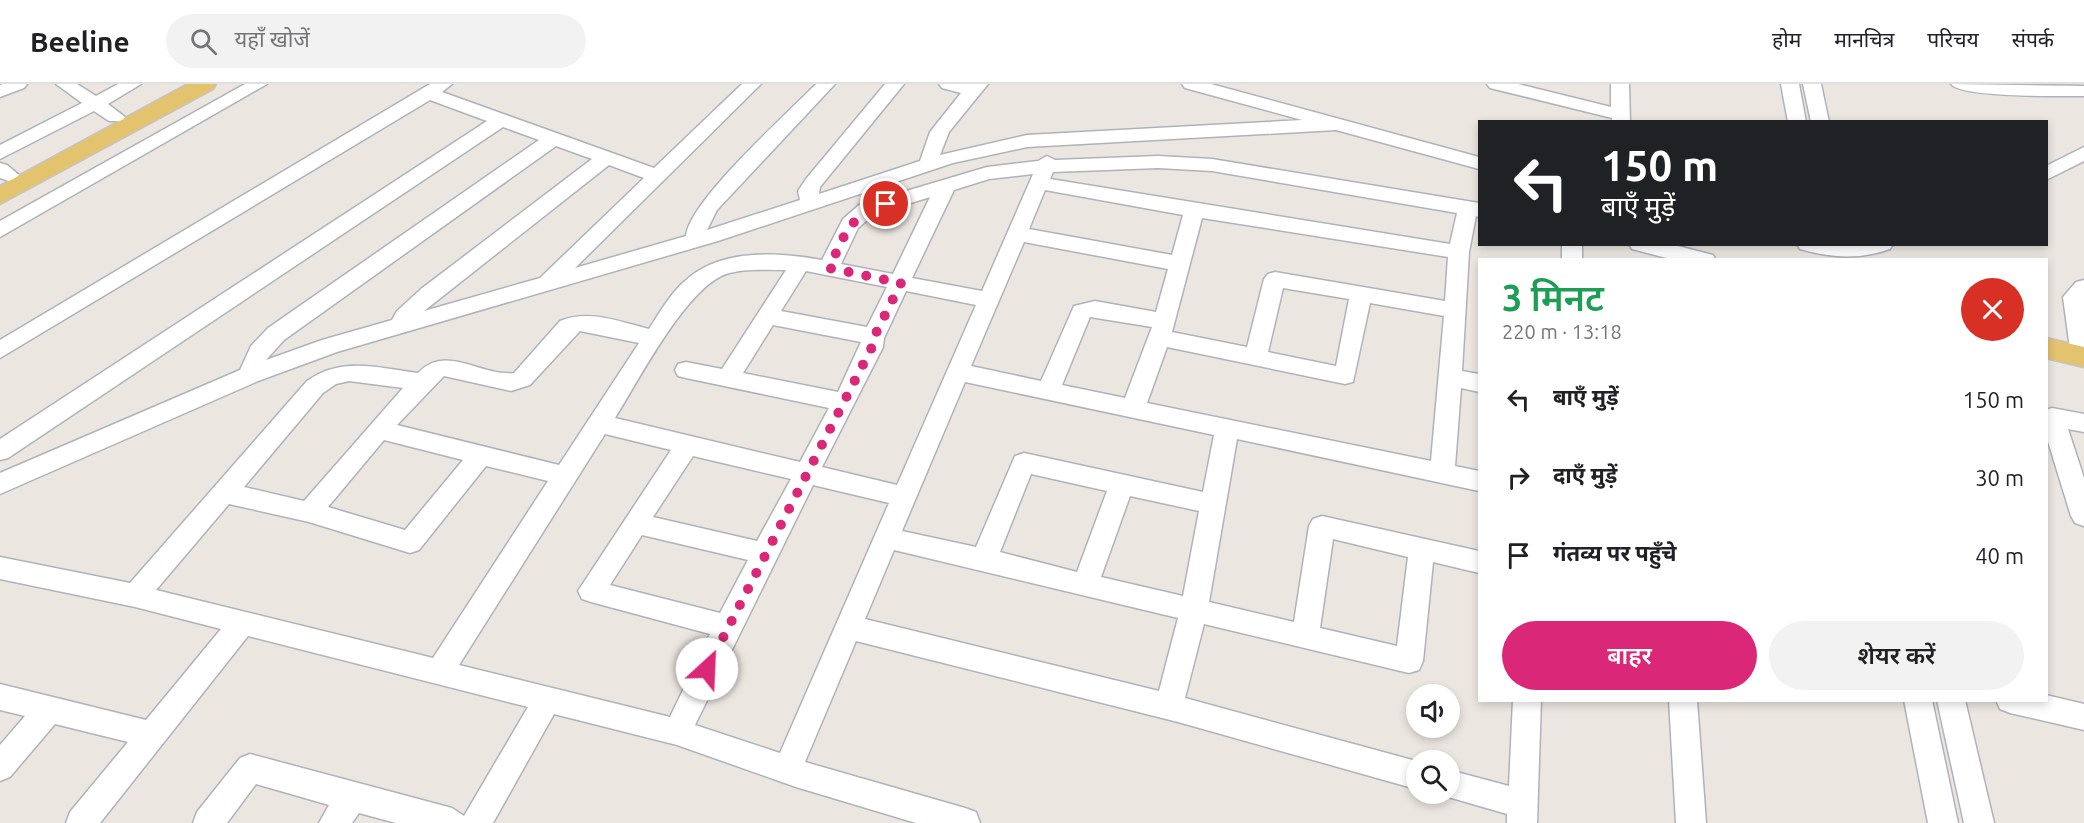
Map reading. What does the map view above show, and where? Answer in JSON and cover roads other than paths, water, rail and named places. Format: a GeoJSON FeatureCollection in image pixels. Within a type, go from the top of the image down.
{"type":"FeatureCollection","features":[{"type":"Feature","properties":{"kind":"main road"},"geometry":{"type":"LineString","coordinates":[[2,180],[180,84]]}},
{"type":"Feature","properties":{"kind":"main road"},"geometry":{"type":"LineString","coordinates":[[2,180],[167,104],[205,84]]}},
{"type":"Feature","properties":{"kind":"main road"},"geometry":{"type":"LineString","coordinates":[[2048,348],[2083,356]]}},
{"type":"Feature","properties":{"kind":"street"},"geometry":{"type":"LineString","coordinates":[[0,92],[18,84]]}},
{"type":"Feature","properties":{"kind":"street"},"geometry":{"type":"LineString","coordinates":[[65,84],[116,117]]}},
{"type":"Feature","properties":{"kind":"street"},"geometry":{"type":"LineString","coordinates":[[0,153],[132,84]]}},
{"type":"Feature","properties":{"kind":"street"},"geometry":{"type":"LineString","coordinates":[[4,224],[258,84]]}},
{"type":"Feature","properties":{"kind":"street"},"geometry":{"type":"LineString","coordinates":[[547,283],[752,84]]}},
{"type":"Feature","properties":{"kind":"street"},"geometry":{"type":"LineString","coordinates":[[826,84],[709,206],[697,226],[715,250],[747,262],[801,263],[989,300]]}},
{"type":"Feature","properties":{"kind":"street"},"geometry":{"type":"LineString","coordinates":[[811,204],[808,191],[813,183],[895,84]]}},
{"type":"Feature","properties":{"kind":"street"},"geometry":{"type":"LineString","coordinates":[[929,165],[932,145],[976,88],[948,84]]}},
{"type":"Feature","properties":{"kind":"street"},"geometry":{"type":"LineString","coordinates":[[1191,84],[1244,91],[1337,124],[1478,163]]}},
{"type":"Feature","properties":{"kind":"street"},"geometry":{"type":"LineString","coordinates":[[1496,84],[1621,118],[1620,84]]}},
{"type":"Feature","properties":{"kind":"street"},"geometry":{"type":"LineString","coordinates":[[1790,84],[1797,120]]}},
{"type":"Feature","properties":{"kind":"street"},"geometry":{"type":"LineString","coordinates":[[1812,84],[1820,120]]}},
{"type":"Feature","properties":{"kind":"street"},"geometry":{"type":"LineString","coordinates":[[1962,84],[2019,91],[2084,91]]}},
{"type":"Feature","properties":{"kind":"street"},"geometry":{"type":"LineString","coordinates":[[0,350],[435,89],[501,120],[657,176]]}},
{"type":"Feature","properties":{"kind":"street"},"geometry":{"type":"LineString","coordinates":[[167,104],[194,119]]}},
{"type":"Feature","properties":{"kind":"street"},"geometry":{"type":"LineString","coordinates":[[0,451],[501,120]]}},
{"type":"Feature","properties":{"kind":"street"},"geometry":{"type":"LineString","coordinates":[[829,268],[850,224],[856,217],[866,210],[946,185],[1003,169],[1046,161],[1337,124]]}},
{"type":"Feature","properties":{"kind":"street"},"geometry":{"type":"LineString","coordinates":[[250,375],[253,360],[260,348],[276,334],[553,139]]}},
{"type":"Feature","properties":{"kind":"street"},"geometry":{"type":"LineString","coordinates":[[0,484],[250,375],[330,346],[547,283],[715,250],[811,204],[929,165],[990,148],[1046,161],[1146,201],[1459,252]]}},
{"type":"Feature","properties":{"kind":"street"},"geometry":{"type":"LineString","coordinates":[[2048,173],[2084,153]]}},
{"type":"Feature","properties":{"kind":"street"},"geometry":{"type":"LineString","coordinates":[[401,326],[405,316],[429,294],[606,158]]}},
{"type":"Feature","properties":{"kind":"street"},"geometry":{"type":"LineString","coordinates":[[1046,161],[1212,165],[1473,209],[1459,252],[1442,474]]}},
{"type":"Feature","properties":{"kind":"street"},"geometry":{"type":"LineString","coordinates":[[786,770],[1018,234],[1046,161]]}},
{"type":"Feature","properties":{"kind":"street"},"geometry":{"type":"LineString","coordinates":[[1146,201],[1158,162]]}},
{"type":"Feature","properties":{"kind":"street"},"geometry":{"type":"LineString","coordinates":[[677,732],[764,553],[872,347],[873,339],[946,185]]}},
{"type":"Feature","properties":{"kind":"street"},"geometry":{"type":"LineString","coordinates":[[1133,408],[1162,329],[1194,210]]}},
{"type":"Feature","properties":{"kind":"street"},"geometry":{"type":"LineString","coordinates":[[1018,234],[1180,264]]}},
{"type":"Feature","properties":{"kind":"street"},"geometry":{"type":"LineString","coordinates":[[1644,246],[1670,256],[1688,258]]}},
{"type":"Feature","properties":{"kind":"street"},"geometry":{"type":"LineString","coordinates":[[1816,246],[1858,251],[1876,246]]}},
{"type":"Feature","properties":{"kind":"street"},"geometry":{"type":"LineString","coordinates":[[439,672],[654,338],[692,285],[709,273],[715,250]]}},
{"type":"Feature","properties":{"kind":"street"},"geometry":{"type":"LineString","coordinates":[[728,378],[801,263]]}},
{"type":"Feature","properties":{"kind":"street"},"geometry":{"type":"LineString","coordinates":[[1256,357],[1275,279],[1455,310]]}},
{"type":"Feature","properties":{"kind":"street"},"geometry":{"type":"LineString","coordinates":[[1048,390],[1082,310],[1095,309],[1256,357],[1345,376],[1361,294]]}},
{"type":"Feature","properties":{"kind":"street"},"geometry":{"type":"LineString","coordinates":[[2081,294],[2083,356]]}},
{"type":"Feature","properties":{"kind":"street"},"geometry":{"type":"LineString","coordinates":[[767,316],[864,334],[873,339]]}},
{"type":"Feature","properties":{"kind":"street"},"geometry":{"type":"LineString","coordinates":[[309,512],[432,372],[442,367],[511,382],[522,379],[568,327],[577,323],[588,323],[654,338]]}},
{"type":"Feature","properties":{"kind":"street"},"geometry":{"type":"LineString","coordinates":[[686,370],[844,402]]}},
{"type":"Feature","properties":{"kind":"street"},"geometry":{"type":"LineString","coordinates":[[958,372],[1478,481]]}},
{"type":"Feature","properties":{"kind":"street"},"geometry":{"type":"LineString","coordinates":[[135,596],[222,492],[315,387],[330,376],[349,373],[423,382]]}},
{"type":"Feature","properties":{"kind":"street"},"geometry":{"type":"LineString","coordinates":[[1450,377],[1478,383]]}},
{"type":"Feature","properties":{"kind":"street"},"geometry":{"type":"LineString","coordinates":[[2049,409],[2084,423]]}},
{"type":"Feature","properties":{"kind":"street"},"geometry":{"type":"LineString","coordinates":[[2049,409],[2084,516]]}},
{"type":"Feature","properties":{"kind":"street"},"geometry":{"type":"LineString","coordinates":[[600,424],[904,497]]}},
{"type":"Feature","properties":{"kind":"street"},"geometry":{"type":"LineString","coordinates":[[1169,707],[1194,610],[1227,428]]}},
{"type":"Feature","properties":{"kind":"street"},"geometry":{"type":"LineString","coordinates":[[379,430],[566,476]]}},
{"type":"Feature","properties":{"kind":"street"},"geometry":{"type":"LineString","coordinates":[[687,445],[591,591],[727,627]]}},
{"type":"Feature","properties":{"kind":"street"},"geometry":{"type":"LineString","coordinates":[[222,492],[309,512],[410,542],[481,455]]}},
{"type":"Feature","properties":{"kind":"street"},"geometry":{"type":"LineString","coordinates":[[984,559],[1024,463],[1213,504]]}},
{"type":"Feature","properties":{"kind":"street"},"geometry":{"type":"LineString","coordinates":[[1085,585],[1122,483]]}},
{"type":"Feature","properties":{"kind":"street"},"geometry":{"type":"LineString","coordinates":[[636,523],[764,553]]}},
{"type":"Feature","properties":{"kind":"street"},"geometry":{"type":"LineString","coordinates":[[1305,636],[1322,526],[1478,562]]}},
{"type":"Feature","properties":{"kind":"street"},"geometry":{"type":"LineString","coordinates":[[887,538],[984,559],[1409,661],[1422,549]]}},
{"type":"Feature","properties":{"kind":"street"},"geometry":{"type":"LineString","coordinates":[[0,568],[135,596],[677,732],[786,770],[964,823]]}},
{"type":"Feature","properties":{"kind":"street"},"geometry":{"type":"LineString","coordinates":[[81,823],[242,623]]}},
{"type":"Feature","properties":{"kind":"street"},"geometry":{"type":"LineString","coordinates":[[848,627],[1169,707],[1406,771]]}},
{"type":"Feature","properties":{"kind":"street"},"geometry":{"type":"LineString","coordinates":[[0,697],[152,735]]}},
{"type":"Feature","properties":{"kind":"street"},"geometry":{"type":"LineString","coordinates":[[476,823],[548,699]]}},
{"type":"Feature","properties":{"kind":"street"},"geometry":{"type":"LineString","coordinates":[[1460,788],[1522,813],[1527,702]]}},
{"type":"Feature","properties":{"kind":"street"},"geometry":{"type":"LineString","coordinates":[[1683,702],[1691,823]]}},
{"type":"Feature","properties":{"kind":"street"},"geometry":{"type":"LineString","coordinates":[[1918,702],[1943,823]]}},
{"type":"Feature","properties":{"kind":"street"},"geometry":{"type":"LineString","coordinates":[[1951,702],[1979,823]]}},
{"type":"Feature","properties":{"kind":"street"},"geometry":{"type":"LineString","coordinates":[[2019,702],[2084,717]]}},
{"type":"Feature","properties":{"kind":"street"},"geometry":{"type":"LineString","coordinates":[[0,767],[50,709]]}},
{"type":"Feature","properties":{"kind":"street"},"geometry":{"type":"LineString","coordinates":[[208,823],[250,768],[452,823]]}},
{"type":"Feature","properties":{"kind":"street"},"geometry":{"type":"LineString","coordinates":[[334,823],[352,797]]}}]}
